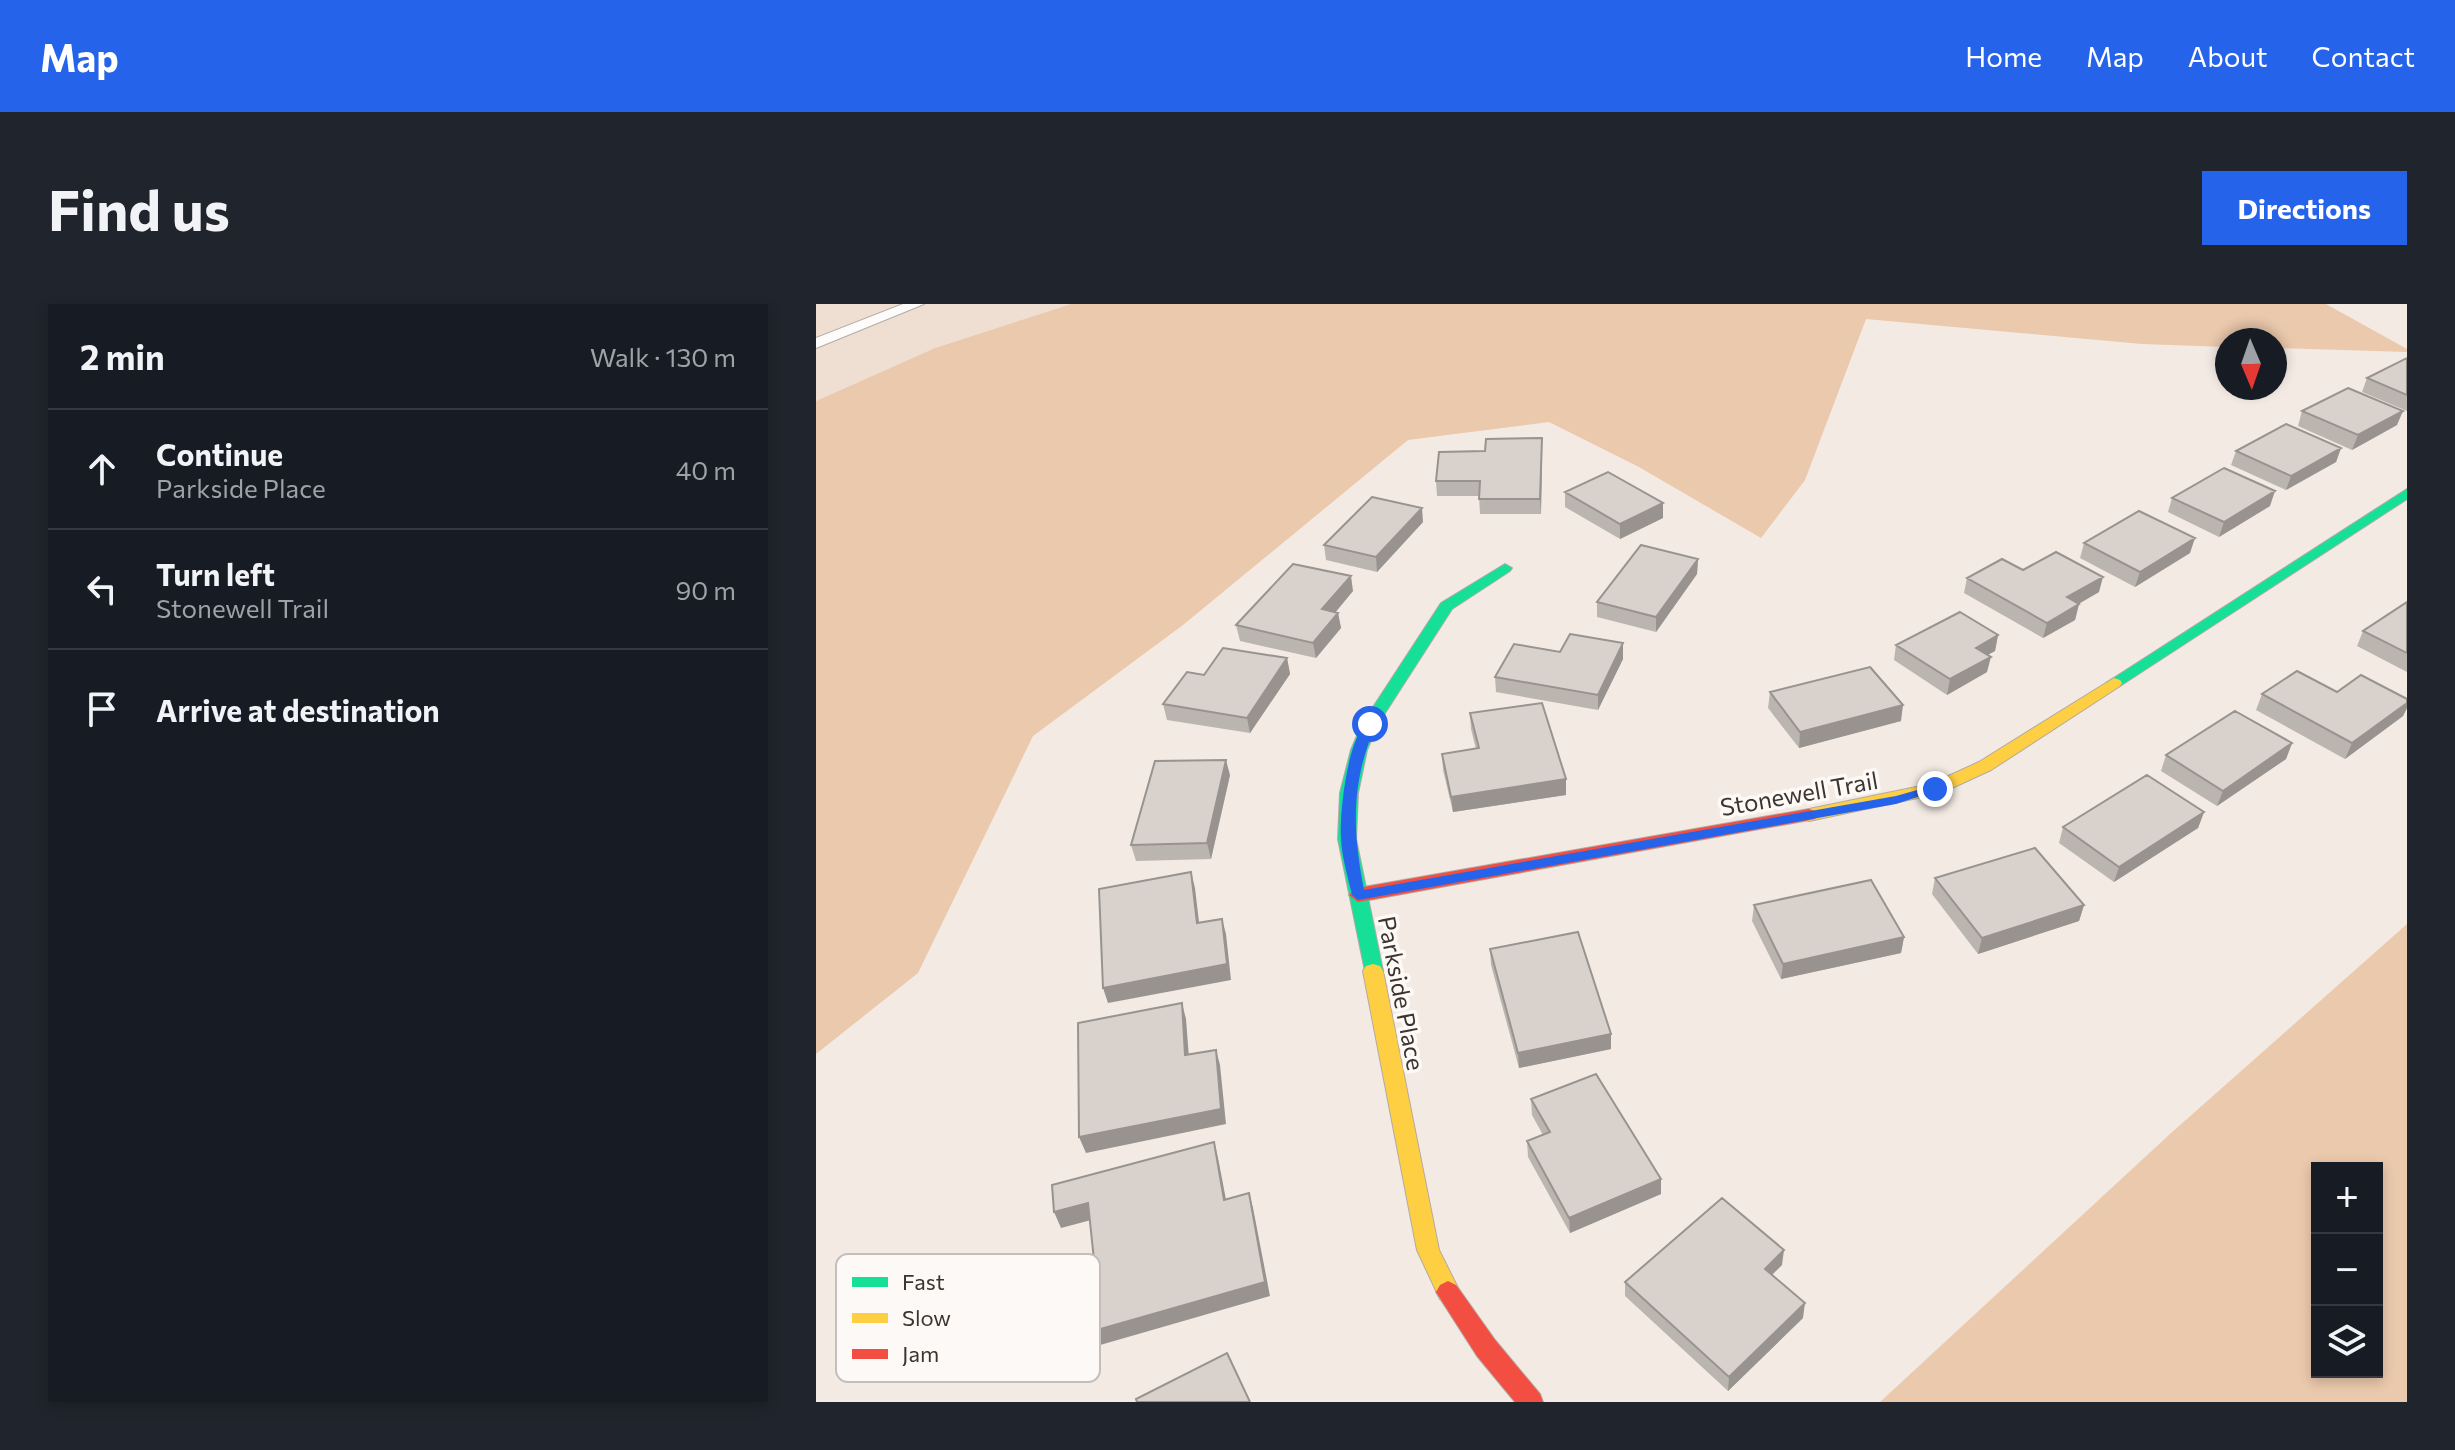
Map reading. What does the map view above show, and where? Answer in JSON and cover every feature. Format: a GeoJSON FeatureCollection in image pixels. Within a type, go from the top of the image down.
{"type":"FeatureCollection","features":[{"type":"Feature","properties":{"kind":"street","name":"Stonewell Trail"},"geometry":{"type":"LineString","coordinates":[[1358,895],[1896,800],[1935,789],[1985,766],[2407,493]]}},
{"type":"Feature","properties":{"kind":"street","name":"Parkside Place"},"geometry":{"type":"LineString","coordinates":[[1505,568],[1446,606],[1370,724],[1359,750],[1349,793],[1347,839],[1428,1250],[1449,1299],[1479,1344],[1531,1402]]}},
{"type":"Feature","properties":{"kind":"lane"},"geometry":{"type":"LineString","coordinates":[[816,343],[917,304]]}},
{"type":"Feature","properties":{"kind":"shaded area"},"geometry":{"type":"Polygon","coordinates":[[[816,304],[1071,304],[935,348],[816,401],[816,304]]]}},
{"type":"Feature","properties":{"kind":"shaded area"},"geometry":{"type":"Polygon","coordinates":[[[1071,304],[2326,304],[2407,349],[2407,352],[2287,348],[2287,328],[2215,328],[2215,347],[2142,344],[1866,319],[1805,480],[1761,538],[1639,467],[1549,422],[1408,440],[1183,625],[1033,736],[918,973],[816,1054],[816,401],[935,348],[1071,304]]]}},
{"type":"Feature","properties":{"kind":"shaded area"},"geometry":{"type":"Polygon","coordinates":[[[2407,924],[2407,1402],[1880,1402],[2170,1134],[2407,924]]]}},
{"type":"Feature","properties":{"kind":"building"},"geometry":{"type":"Polygon","coordinates":[[[2407,358],[2407,395],[2367,378],[2407,358]]]}},
{"type":"Feature","properties":{"kind":"building"},"geometry":{"type":"Polygon","coordinates":[[[2348,388],[2403,411],[2358,435],[2302,411],[2348,388]]]}},
{"type":"Feature","properties":{"kind":"building"},"geometry":{"type":"Polygon","coordinates":[[[2286,424],[2341,448],[2291,476],[2236,451],[2286,424]]]}},
{"type":"Feature","properties":{"kind":"building"},"geometry":{"type":"Polygon","coordinates":[[[1542,438],[1540,499],[1479,499],[1480,481],[1436,481],[1439,452],[1485,451],[1486,439],[1542,438]]]}},
{"type":"Feature","properties":{"kind":"building"},"geometry":{"type":"Polygon","coordinates":[[[2224,468],[2275,491],[2224,522],[2172,498],[2224,468]]]}},
{"type":"Feature","properties":{"kind":"building"},"geometry":{"type":"Polygon","coordinates":[[[1608,472],[1663,503],[1620,524],[1565,492],[1608,472]]]}},
{"type":"Feature","properties":{"kind":"building"},"geometry":{"type":"Polygon","coordinates":[[[1372,497],[1422,508],[1376,557],[1324,545],[1372,497]]]}},
{"type":"Feature","properties":{"kind":"building"},"geometry":{"type":"Polygon","coordinates":[[[2139,511],[2195,538],[2140,572],[2084,543],[2139,511]]]}},
{"type":"Feature","properties":{"kind":"building"},"geometry":{"type":"Polygon","coordinates":[[[1641,545],[1698,559],[1656,617],[1597,602],[1641,545]]]}},
{"type":"Feature","properties":{"kind":"building"},"geometry":{"type":"Polygon","coordinates":[[[2056,552],[2103,577],[2067,597],[2079,604],[2047,623],[1967,578],[2002,559],[2023,570],[2056,552]]]}},
{"type":"Feature","properties":{"kind":"building"},"geometry":{"type":"Polygon","coordinates":[[[1293,564],[1351,576],[1322,609],[1338,613],[1313,643],[1236,625],[1293,564]]]}},
{"type":"Feature","properties":{"kind":"building"},"geometry":{"type":"Polygon","coordinates":[[[2407,602],[2407,653],[2363,631],[2407,602]]]}},
{"type":"Feature","properties":{"kind":"building"},"geometry":{"type":"Polygon","coordinates":[[[1960,612],[1998,635],[1976,648],[1991,657],[1950,679],[1896,645],[1960,612]]]}},
{"type":"Feature","properties":{"kind":"building"},"geometry":{"type":"Polygon","coordinates":[[[1570,634],[1623,643],[1598,695],[1495,677],[1514,644],[1560,652],[1570,634]]]}},
{"type":"Feature","properties":{"kind":"building"},"geometry":{"type":"Polygon","coordinates":[[[1223,648],[1287,658],[1247,718],[1163,704],[1187,672],[1204,675],[1223,648]]]}},
{"type":"Feature","properties":{"kind":"building"},"geometry":{"type":"Polygon","coordinates":[[[1870,667],[1903,705],[1800,732],[1770,692],[1870,667]]]}},
{"type":"Feature","properties":{"kind":"building"},"geometry":{"type":"Polygon","coordinates":[[[2297,671],[2337,692],[2361,675],[2407,699],[2407,703],[2352,743],[2262,694],[2297,671]]]}},
{"type":"Feature","properties":{"kind":"building"},"geometry":{"type":"Polygon","coordinates":[[[1542,703],[1566,779],[1451,797],[1442,754],[1479,748],[1470,713],[1542,703]]]}},
{"type":"Feature","properties":{"kind":"building"},"geometry":{"type":"Polygon","coordinates":[[[2235,711],[2292,743],[2223,791],[2166,755],[2235,711]]]}},
{"type":"Feature","properties":{"kind":"building"},"geometry":{"type":"Polygon","coordinates":[[[1226,760],[1207,843],[1131,845],[1155,761],[1226,760]]]}},
{"type":"Feature","properties":{"kind":"building"},"geometry":{"type":"Polygon","coordinates":[[[2147,775],[2204,812],[2119,867],[2063,827],[2147,775]]]}},
{"type":"Feature","properties":{"kind":"building"},"geometry":{"type":"Polygon","coordinates":[[[2035,848],[2084,905],[1982,938],[1935,878],[2035,848]]]}},
{"type":"Feature","properties":{"kind":"building"},"geometry":{"type":"Polygon","coordinates":[[[1191,872],[1197,923],[1222,919],[1227,964],[1103,988],[1099,889],[1191,872]]]}},
{"type":"Feature","properties":{"kind":"building"},"geometry":{"type":"Polygon","coordinates":[[[1871,880],[1904,937],[1783,964],[1754,905],[1871,880]]]}},
{"type":"Feature","properties":{"kind":"building"},"geometry":{"type":"Polygon","coordinates":[[[1578,932],[1611,1034],[1518,1053],[1490,949],[1578,932]]]}},
{"type":"Feature","properties":{"kind":"building"},"geometry":{"type":"Polygon","coordinates":[[[1182,1003],[1185,1055],[1216,1050],[1221,1109],[1079,1137],[1078,1023],[1182,1003]]]}},
{"type":"Feature","properties":{"kind":"building"},"geometry":{"type":"Polygon","coordinates":[[[1596,1074],[1661,1179],[1569,1218],[1527,1141],[1550,1132],[1531,1099],[1596,1074]]]}},
{"type":"Feature","properties":{"kind":"building"},"geometry":{"type":"Polygon","coordinates":[[[1214,1142],[1224,1200],[1249,1193],[1265,1282],[1100,1329],[1100,1254],[1093,1254],[1088,1203],[1054,1212],[1052,1185],[1214,1142]]]}},
{"type":"Feature","properties":{"kind":"building"},"geometry":{"type":"Polygon","coordinates":[[[1722,1198],[1784,1250],[1765,1269],[1805,1303],[1729,1377],[1625,1282],[1722,1198]]]}},
{"type":"Feature","properties":{"kind":"building"},"geometry":{"type":"Polygon","coordinates":[[[1227,1353],[1250,1402],[1137,1402],[1136,1399],[1227,1353]]]}},
{"type":"Feature","properties":{"kind":"traffic: fast"},"geometry":{"type":"LineString","coordinates":[[2114,683],[2407,493]]}},
{"type":"Feature","properties":{"kind":"traffic: fast"},"geometry":{"type":"LineString","coordinates":[[1373,971],[1347,839],[1349,793],[1359,750],[1370,724],[1446,606],[1505,568]]}},
{"type":"Feature","properties":{"kind":"traffic: slow"},"geometry":{"type":"LineString","coordinates":[[1809,815],[1935,789],[1985,766],[2114,683]]}},
{"type":"Feature","properties":{"kind":"traffic: slow"},"geometry":{"type":"LineString","coordinates":[[1373,971],[1428,1250],[1448,1292]]}},
{"type":"Feature","properties":{"kind":"traffic: jam"},"geometry":{"type":"LineString","coordinates":[[1358,895],[1809,815]]}},
{"type":"Feature","properties":{"kind":"traffic: jam"},"geometry":{"type":"LineString","coordinates":[[1448,1292],[1486,1348],[1531,1402]]}},
{"type":"Feature","properties":{"kind":"route"},"geometry":{"type":"LineString","coordinates":[[1370,724],[1359,750],[1349,793],[1347,839],[1358,895],[1896,800],[1935,789]]}}]}
